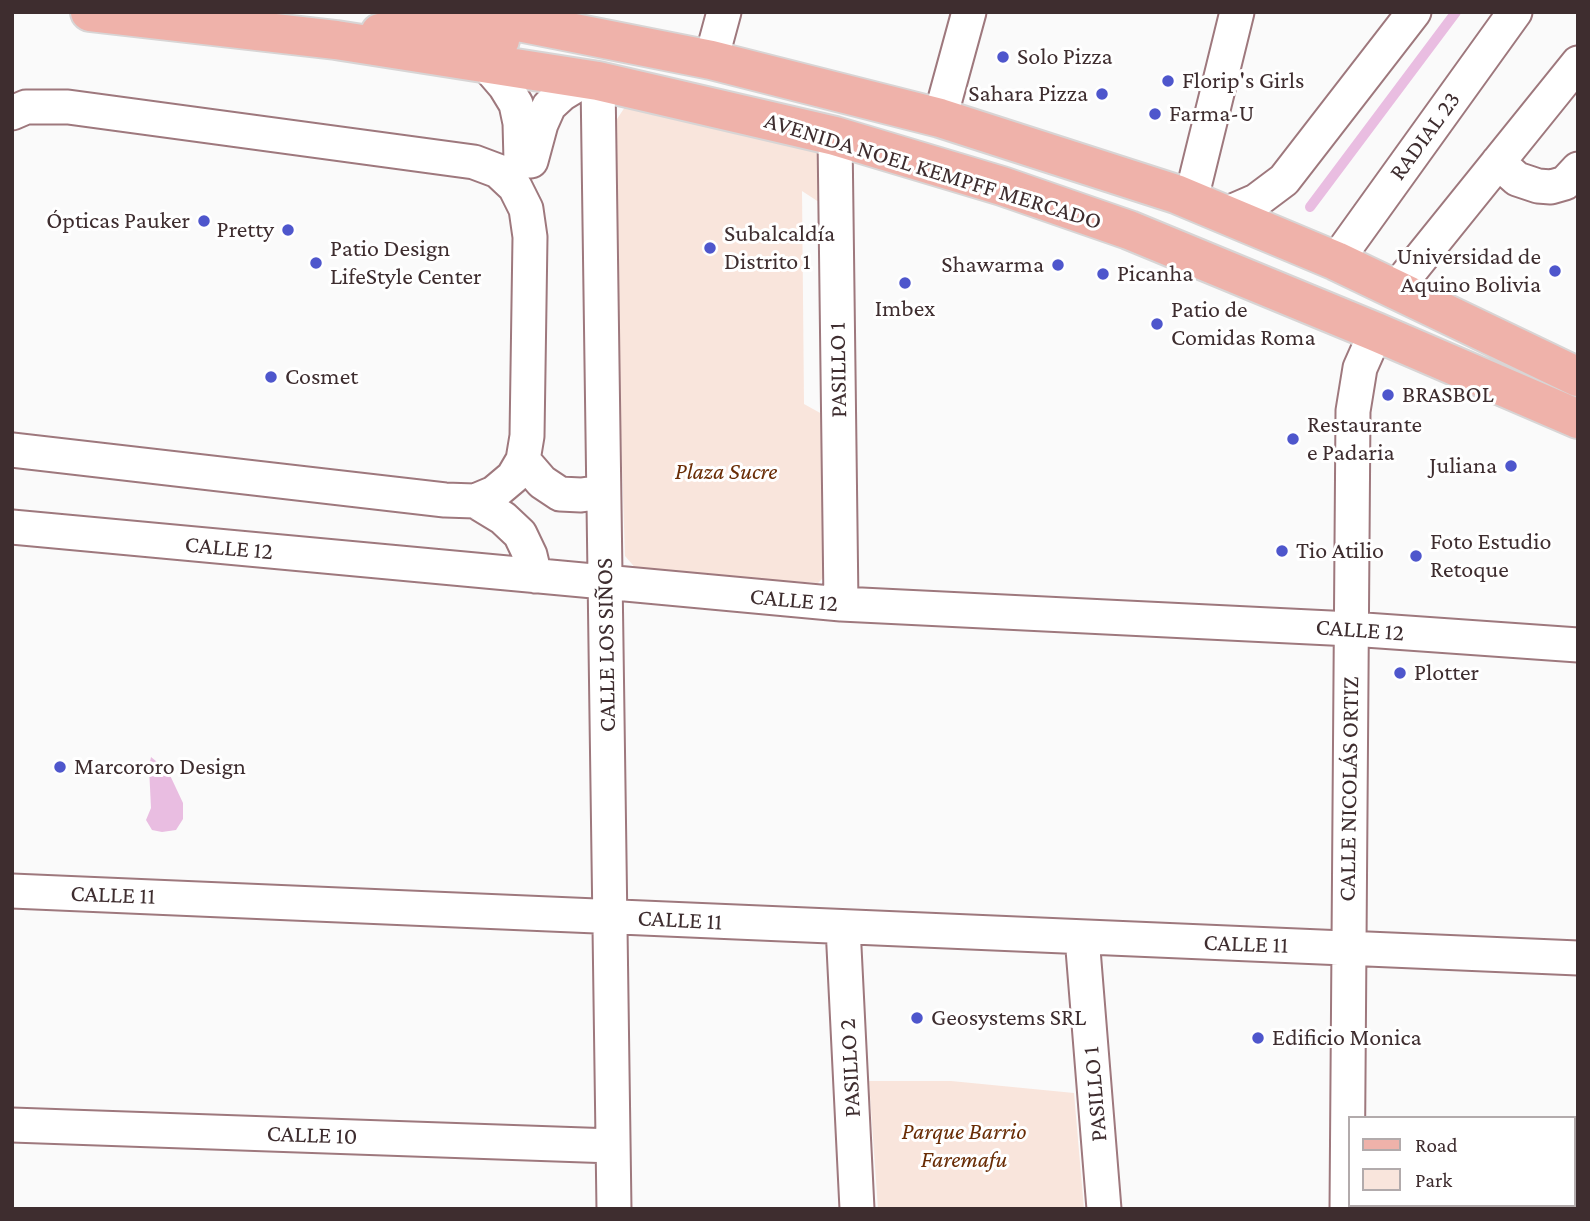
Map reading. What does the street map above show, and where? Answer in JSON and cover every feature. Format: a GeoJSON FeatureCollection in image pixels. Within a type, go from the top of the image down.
{"type":"FeatureCollection","features":[{"type":"Feature","properties":{"kind":"main road","name":"AVENIDA NOEL KEMPFF MERCADO"},"geometry":{"type":"LineString","coordinates":[[90,12],[336,40],[591,80],[835,136],[1002,186],[1129,230],[1578,419]]}},
{"type":"Feature","properties":{"kind":"main road","name":"AVENIDA NOEL KEMPFF MERCADO"},"geometry":{"type":"LineString","coordinates":[[468,12],[711,60],[940,118],[1184,196],[1336,261],[1578,377]]}},
{"type":"Feature","properties":{"kind":"main road"},"geometry":{"type":"LineString","coordinates":[[336,40],[402,29],[441,29],[675,72],[692,69],[711,60]]}},
{"type":"Feature","properties":{"kind":"main road"},"geometry":{"type":"LineString","coordinates":[[835,136],[850,119],[874,113],[1124,197],[1184,196]]}},
{"type":"Feature","properties":{"kind":"main road"},"geometry":{"type":"LineString","coordinates":[[1129,230],[1166,230],[1271,267],[1291,271],[1311,271],[1336,261]]}},
{"type":"Feature","properties":{"kind":"main road"},"geometry":{"type":"LineString","coordinates":[[1376,332],[1386,319],[1396,314],[1411,315],[1578,393]]}},
{"type":"Feature","properties":{"kind":"street"},"geometry":{"type":"LineString","coordinates":[[711,60],[724,12]]}},
{"type":"Feature","properties":{"kind":"street"},"geometry":{"type":"LineString","coordinates":[[940,118],[969,12]]}},
{"type":"Feature","properties":{"kind":"street"},"geometry":{"type":"LineString","coordinates":[[1184,196],[1237,12]]}},
{"type":"Feature","properties":{"kind":"street"},"geometry":{"type":"LineString","coordinates":[[1226,214],[1256,201],[1284,180],[1414,12]]}},
{"type":"Feature","properties":{"kind":"street","name":"RADIAL 23"},"geometry":{"type":"LineString","coordinates":[[1336,261],[1515,12]]}},
{"type":"Feature","properties":{"kind":"street"},"geometry":{"type":"LineString","coordinates":[[1395,290],[1578,63]]}},
{"type":"Feature","properties":{"kind":"street"},"geometry":{"type":"LineString","coordinates":[[487,65],[516,104],[526,161],[549,106],[562,94],[591,80]]}},
{"type":"Feature","properties":{"kind":"street","name":"CALLE LOS SIÑOS"},"geometry":{"type":"LineString","coordinates":[[591,80],[605,583],[614,1209]]}},
{"type":"Feature","properties":{"kind":"street"},"geometry":{"type":"LineString","coordinates":[[12,113],[26,107],[68,107],[474,162],[498,172],[515,187],[526,209],[530,237],[527,436],[523,460],[513,477],[494,493],[475,500],[445,500],[12,450]]}},
{"type":"Feature","properties":{"kind":"street","name":"PASILLO 1"},"geometry":{"type":"LineString","coordinates":[[835,136],[841,604]]}},
{"type":"Feature","properties":{"kind":"street"},"geometry":{"type":"LineString","coordinates":[[1498,162],[1517,179],[1538,186],[1551,187],[1564,183],[1578,169]]}},
{"type":"Feature","properties":{"kind":"street","name":"CALLE NICOLÁS ORTIZ"},"geometry":{"type":"LineString","coordinates":[[1347,1209],[1353,411],[1360,368],[1376,332]]}},
{"type":"Feature","properties":{"kind":"street"},"geometry":{"type":"LineString","coordinates":[[523,460],[542,482],[560,494],[603,492]]}},
{"type":"Feature","properties":{"kind":"street"},"geometry":{"type":"LineString","coordinates":[[475,500],[503,518],[520,534],[530,555],[535,576]]}},
{"type":"Feature","properties":{"kind":"street","name":"CALLE 12"},"geometry":{"type":"LineString","coordinates":[[12,527],[841,604],[1351,629],[1578,645]]}},
{"type":"Feature","properties":{"kind":"street","name":"CALLE 11"},"geometry":{"type":"LineString","coordinates":[[12,891],[1578,958]]}},
{"type":"Feature","properties":{"kind":"street","name":"PASILLO 2"},"geometry":{"type":"LineString","coordinates":[[843,927],[857,1209]]}},
{"type":"Feature","properties":{"kind":"street","name":"PASILLO 1"},"geometry":{"type":"LineString","coordinates":[[1082,937],[1104,1209]]}},
{"type":"Feature","properties":{"kind":"street","name":"CALLE 10"},"geometry":{"type":"LineString","coordinates":[[12,1125],[613,1146]]}},
{"type":"Feature","properties":{"kind":"green space","name":"Plaza Sucre"},"geometry":{"type":"Polygon","coordinates":[[[625,107],[813,145],[828,164],[828,208],[802,191],[804,404],[831,419],[832,569],[818,583],[638,571],[625,556],[611,128],[625,107]]]}},
{"type":"Feature","properties":{"kind":"green space","name":"Parque Barrio Faremafu"},"geometry":{"type":"Polygon","coordinates":[[[869,1081],[951,1081],[1074,1093],[1084,1209],[878,1209],[869,1081]]]}},
{"type":"Feature","properties":{"kind":"shaded area"},"geometry":{"type":"Polygon","coordinates":[[[151,757],[168,771],[183,803],[183,819],[176,830],[152,830],[146,820],[151,808],[151,757]]]}},
{"type":"Feature","properties":{"kind":"waterway"},"geometry":{"type":"LineString","coordinates":[[1310,207],[1456,12]]}},
{"type":"Feature","properties":{"kind":"place","name":"Solo Pizza"},"geometry":{"type":"Point","coordinates":[1003,57]}},
{"type":"Feature","properties":{"kind":"place","name":"Florip's Girls"},"geometry":{"type":"Point","coordinates":[1168,81]}},
{"type":"Feature","properties":{"kind":"place","name":"Sahara Pizza"},"geometry":{"type":"Point","coordinates":[1102,94]}},
{"type":"Feature","properties":{"kind":"place","name":"Farma-U"},"geometry":{"type":"Point","coordinates":[1155,114]}},
{"type":"Feature","properties":{"kind":"place","name":"Ópticas Pauker"},"geometry":{"type":"Point","coordinates":[204,221]}},
{"type":"Feature","properties":{"kind":"place","name":"Pretty"},"geometry":{"type":"Point","coordinates":[288,230]}},
{"type":"Feature","properties":{"kind":"place","name":"Subalcaldía Distrito 1"},"geometry":{"type":"Point","coordinates":[710,248]}},
{"type":"Feature","properties":{"kind":"place","name":"Patio Design LifeStyle Center"},"geometry":{"type":"Point","coordinates":[316,263]}},
{"type":"Feature","properties":{"kind":"place","name":"Shawarma"},"geometry":{"type":"Point","coordinates":[1058,265]}},
{"type":"Feature","properties":{"kind":"place","name":"Universidad de Aquino Bolivia"},"geometry":{"type":"Point","coordinates":[1555,271]}},
{"type":"Feature","properties":{"kind":"place","name":"Picanha"},"geometry":{"type":"Point","coordinates":[1103,274]}},
{"type":"Feature","properties":{"kind":"place","name":"Imbex"},"geometry":{"type":"Point","coordinates":[905,283]}},
{"type":"Feature","properties":{"kind":"place","name":"Patio de Comidas Roma"},"geometry":{"type":"Point","coordinates":[1157,324]}},
{"type":"Feature","properties":{"kind":"place","name":"Cosmet"},"geometry":{"type":"Point","coordinates":[271,377]}},
{"type":"Feature","properties":{"kind":"place","name":"BRASBOL"},"geometry":{"type":"Point","coordinates":[1388,395]}},
{"type":"Feature","properties":{"kind":"place","name":"Restaurante e Padaria"},"geometry":{"type":"Point","coordinates":[1293,439]}},
{"type":"Feature","properties":{"kind":"place","name":"Juliana"},"geometry":{"type":"Point","coordinates":[1511,466]}},
{"type":"Feature","properties":{"kind":"place","name":"Tio Atilio"},"geometry":{"type":"Point","coordinates":[1282,551]}},
{"type":"Feature","properties":{"kind":"place","name":"Foto Estudio Retoque"},"geometry":{"type":"Point","coordinates":[1416,556]}},
{"type":"Feature","properties":{"kind":"place","name":"Plotter"},"geometry":{"type":"Point","coordinates":[1400,673]}},
{"type":"Feature","properties":{"kind":"place","name":"Marcororo Design"},"geometry":{"type":"Point","coordinates":[60,767]}},
{"type":"Feature","properties":{"kind":"place","name":"Geosystems SRL"},"geometry":{"type":"Point","coordinates":[917,1018]}},
{"type":"Feature","properties":{"kind":"place","name":"Edificio Monica"},"geometry":{"type":"Point","coordinates":[1258,1038]}}]}
